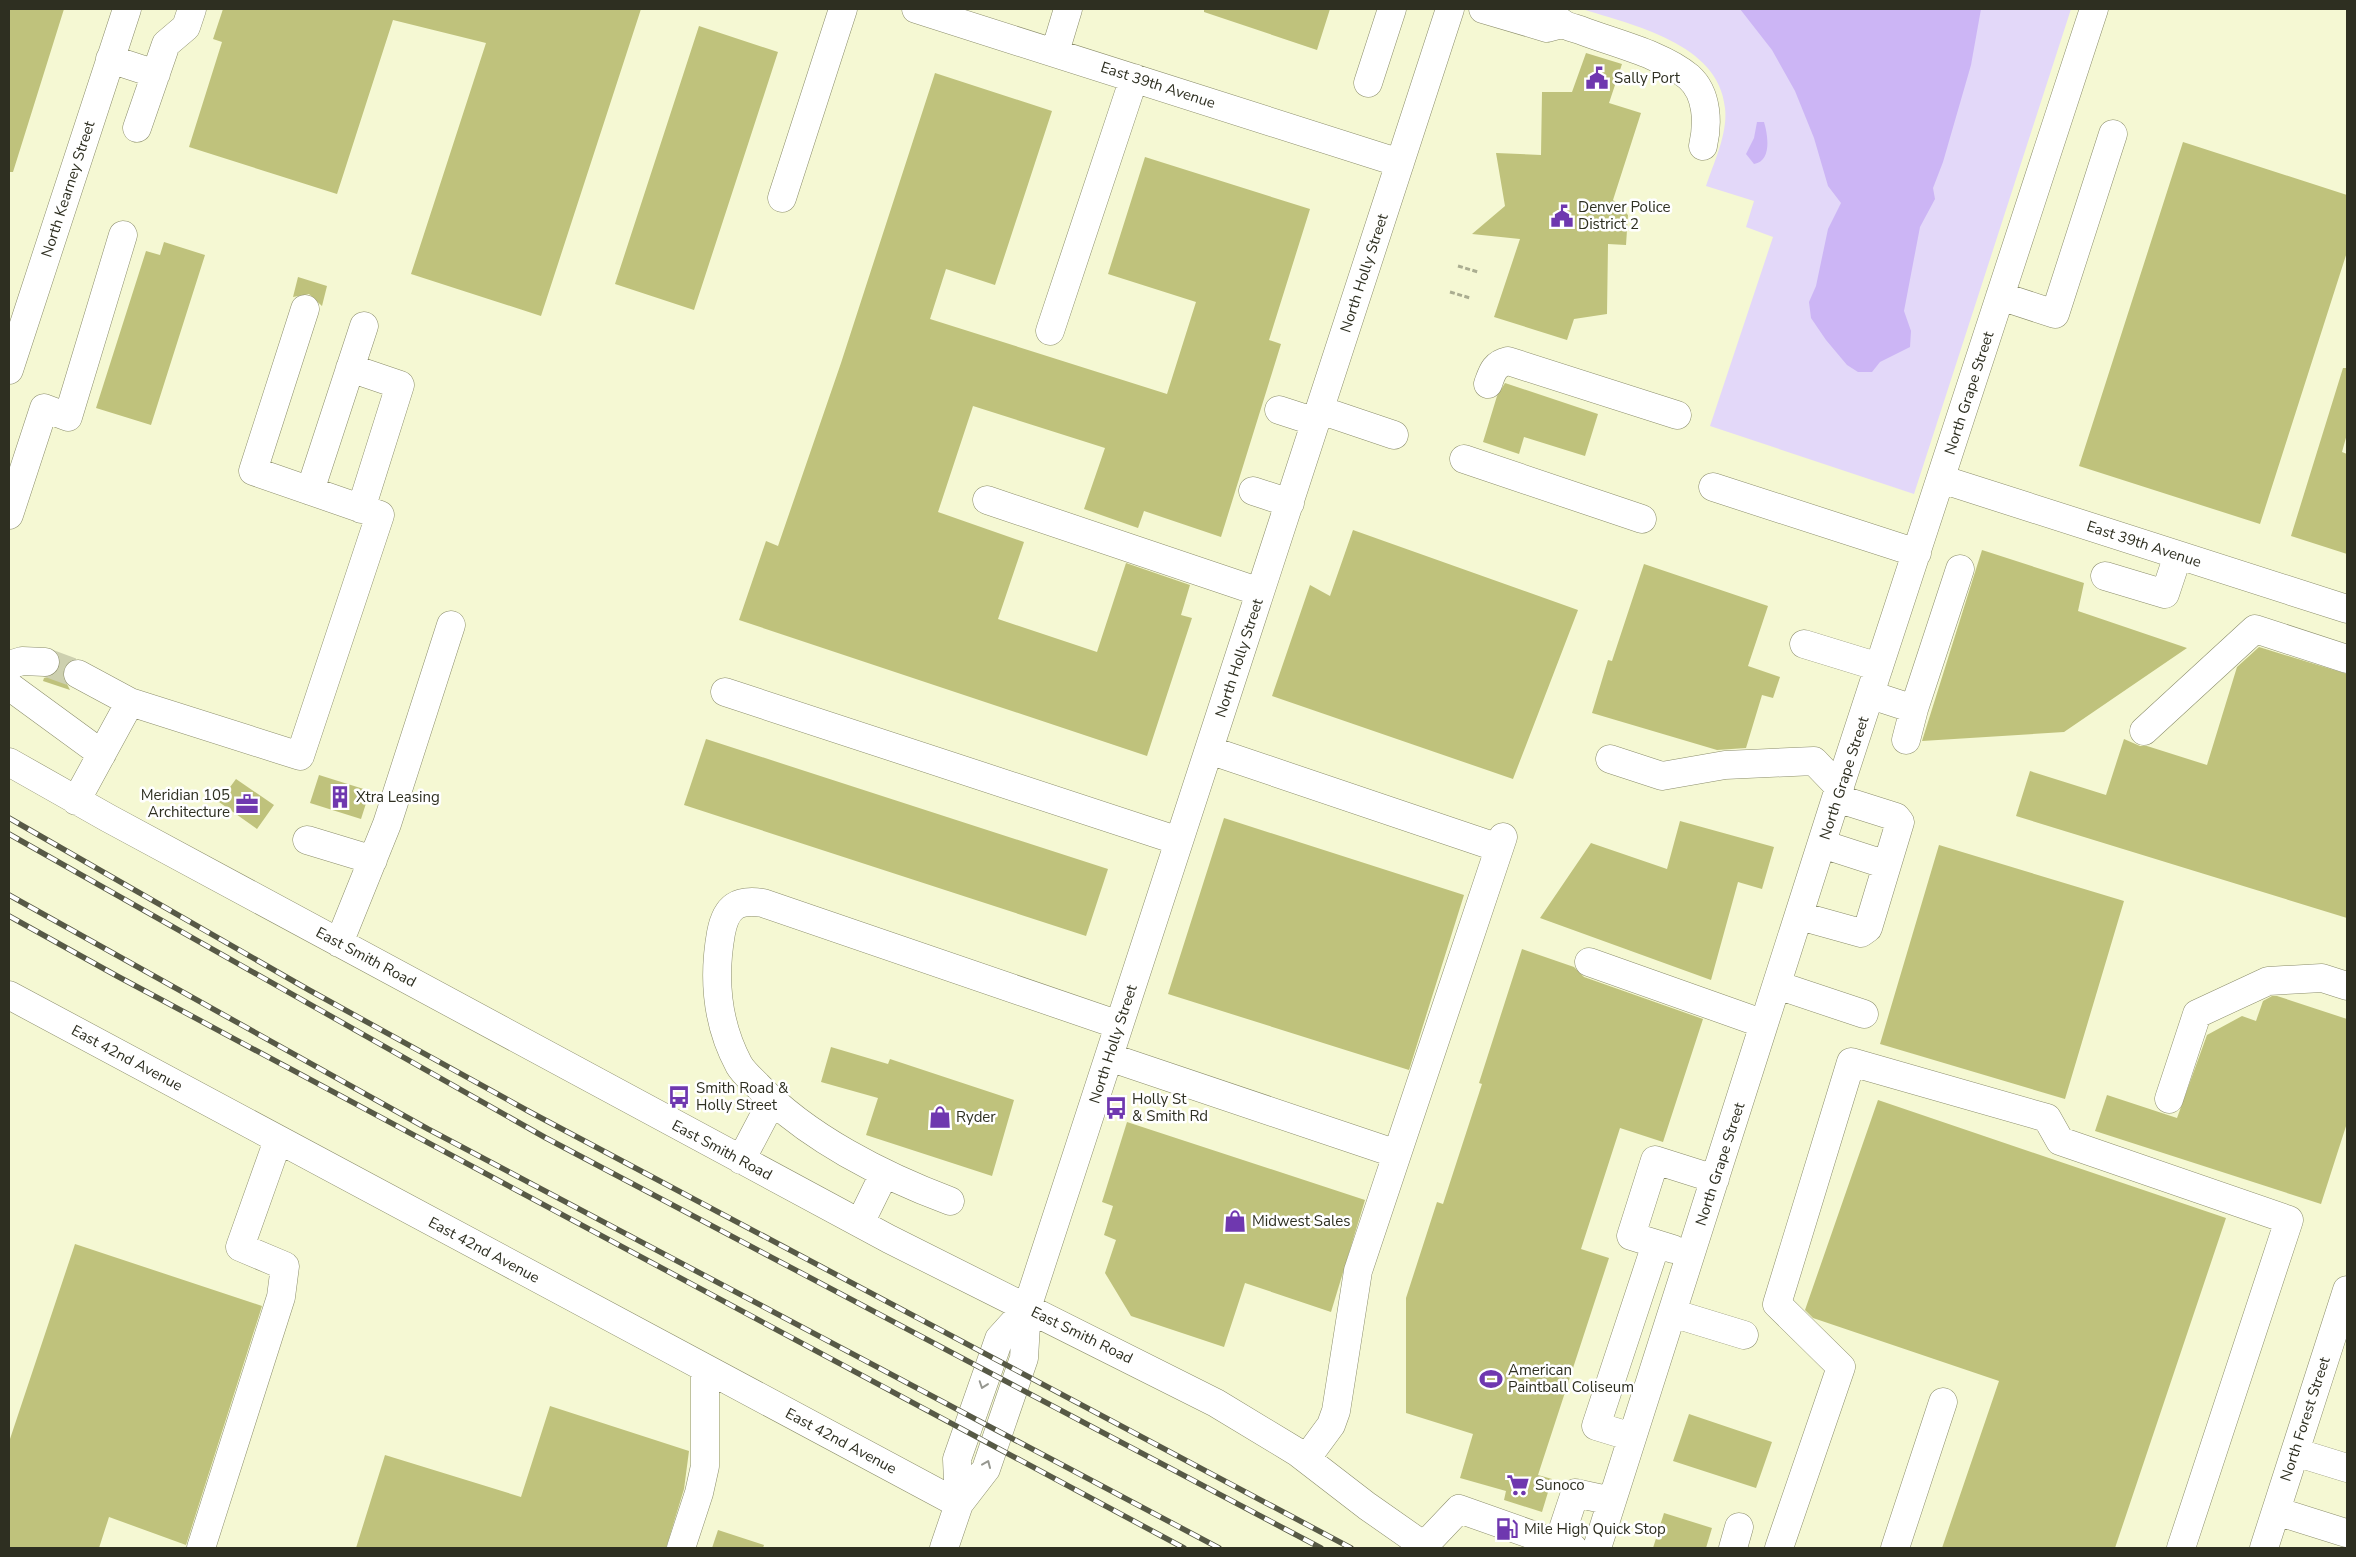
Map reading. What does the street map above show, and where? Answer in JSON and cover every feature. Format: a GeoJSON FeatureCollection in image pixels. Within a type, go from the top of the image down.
{"type":"FeatureCollection","features":[{"type":"Feature","properties":{"kind":"street","name":"North Kearney Street"},"geometry":{"type":"LineString","coordinates":[[9,370],[14,332],[127,9]]}},
{"type":"Feature","properties":{"kind":"street"},"geometry":{"type":"LineString","coordinates":[[137,128],[166,44],[186,27],[192,9]]}},
{"type":"Feature","properties":{"kind":"street"},"geometry":{"type":"LineString","coordinates":[[782,198],[843,9]]}},
{"type":"Feature","properties":{"kind":"street"},"geometry":{"type":"LineString","coordinates":[[1055,52],[1068,9]]}},
{"type":"Feature","properties":{"kind":"street"},"geometry":{"type":"LineString","coordinates":[[1368,82],[1392,9]]}},
{"type":"Feature","properties":{"kind":"street","name":"North Holly Street"},"geometry":{"type":"LineString","coordinates":[[944,1548],[959,1504],[986,1469],[1024,1358],[1027,1308],[1450,9]]}},
{"type":"Feature","properties":{"kind":"street"},"geometry":{"type":"LineString","coordinates":[[1483,9],[1547,28],[1562,24]]}},
{"type":"Feature","properties":{"kind":"street"},"geometry":{"type":"LineString","coordinates":[[1540,9],[1550,12],[1562,24],[1653,57],[1690,78],[1698,90],[1705,108],[1707,128],[1703,146]]}},
{"type":"Feature","properties":{"kind":"street","name":"North Grape Street"},"geometry":{"type":"LineString","coordinates":[[1597,1548],[1838,793],[2094,9]]}},
{"type":"Feature","properties":{"kind":"street","name":"East 39th Avenue"},"geometry":{"type":"LineString","coordinates":[[925,10],[1400,163]]}},
{"type":"Feature","properties":{"kind":"street"},"geometry":{"type":"LineString","coordinates":[[110,59],[156,74]]}},
{"type":"Feature","properties":{"kind":"street"},"geometry":{"type":"LineString","coordinates":[[1050,331],[1134,78]]}},
{"type":"Feature","properties":{"kind":"street"},"geometry":{"type":"LineString","coordinates":[[2000,296],[2055,314],[2113,134]]}},
{"type":"Feature","properties":{"kind":"street"},"geometry":{"type":"LineString","coordinates":[[9,515],[44,408],[68,417],[123,235]]}},
{"type":"Feature","properties":{"kind":"street"},"geometry":{"type":"LineString","coordinates":[[78,674],[130,702],[300,756],[380,515],[253,470],[305,309]]}},
{"type":"Feature","properties":{"kind":"street"},"geometry":{"type":"LineString","coordinates":[[310,491],[364,326]]}},
{"type":"Feature","properties":{"kind":"street"},"geometry":{"type":"LineString","coordinates":[[1488,384],[1495,367],[1508,361],[1677,415]]}},
{"type":"Feature","properties":{"kind":"street"},"geometry":{"type":"LineString","coordinates":[[350,368],[400,385],[361,509]]}},
{"type":"Feature","properties":{"kind":"street"},"geometry":{"type":"LineString","coordinates":[[1279,410],[1318,416],[1394,435]]}},
{"type":"Feature","properties":{"kind":"street"},"geometry":{"type":"LineString","coordinates":[[1464,459],[1642,518]]}},
{"type":"Feature","properties":{"kind":"street","name":"East 39th Avenue"},"geometry":{"type":"LineString","coordinates":[[1941,478],[2347,609]]}},
{"type":"Feature","properties":{"kind":"street"},"geometry":{"type":"LineString","coordinates":[[1713,487],[1917,553]]}},
{"type":"Feature","properties":{"kind":"street"},"geometry":{"type":"LineString","coordinates":[[1253,491],[1290,502]]}},
{"type":"Feature","properties":{"kind":"street"},"geometry":{"type":"LineString","coordinates":[[987,500],[1260,592]]}},
{"type":"Feature","properties":{"kind":"street"},"geometry":{"type":"LineString","coordinates":[[2105,576],[2165,594],[2178,555]]}},
{"type":"Feature","properties":{"kind":"street"},"geometry":{"type":"LineString","coordinates":[[1906,740],[1914,709],[1960,569]]}},
{"type":"Feature","properties":{"kind":"street"},"geometry":{"type":"LineString","coordinates":[[339,943],[387,824],[451,626]]}},
{"type":"Feature","properties":{"kind":"street"},"geometry":{"type":"LineString","coordinates":[[2144,731],[2255,629],[2347,659]]}},
{"type":"Feature","properties":{"kind":"street"},"geometry":{"type":"LineString","coordinates":[[1804,644],[1879,667]]}},
{"type":"Feature","properties":{"kind":"street"},"geometry":{"type":"LineString","coordinates":[[9,665],[22,661],[45,662]]}},
{"type":"Feature","properties":{"kind":"street"},"geometry":{"type":"LineString","coordinates":[[9,686],[102,754]]}},
{"type":"Feature","properties":{"kind":"street"},"geometry":{"type":"LineString","coordinates":[[725,692],[1179,841]]}},
{"type":"Feature","properties":{"kind":"street"},"geometry":{"type":"LineString","coordinates":[[1871,695],[1914,709]]}},
{"type":"Feature","properties":{"kind":"street"},"geometry":{"type":"LineString","coordinates":[[76,801],[130,702]]}},
{"type":"Feature","properties":{"kind":"street"},"geometry":{"type":"LineString","coordinates":[[1209,750],[1501,842],[1358,1271],[1336,1411],[1331,1425],[1306,1459]]}},
{"type":"Feature","properties":{"kind":"street"},"geometry":{"type":"LineString","coordinates":[[1610,759],[1662,776],[1725,765],[1814,761],[1838,793],[1896,817],[1900,822],[1868,928],[1861,933],[1807,918]]}},
{"type":"Feature","properties":{"kind":"street","name":"East Smith Road"},"geometry":{"type":"LineString","coordinates":[[9,762],[76,801],[741,1160],[860,1223],[1207,1398],[1266,1432],[1306,1459],[1367,1506],[1426,1547]]}},
{"type":"Feature","properties":{"kind":"street"},"geometry":{"type":"LineString","coordinates":[[307,840],[373,860]]}},
{"type":"Feature","properties":{"kind":"street"},"geometry":{"type":"LineString","coordinates":[[1822,844],[1887,865]]}},
{"type":"Feature","properties":{"kind":"street"},"geometry":{"type":"LineString","coordinates":[[950,1202],[884,1174],[821,1135],[772,1101],[740,1066],[719,1012],[718,952],[722,926],[731,908],[740,903],[763,903],[1119,1025]]}},
{"type":"Feature","properties":{"kind":"street"},"geometry":{"type":"LineString","coordinates":[[1588,962],[1764,1024]]}},
{"type":"Feature","properties":{"kind":"street"},"geometry":{"type":"LineString","coordinates":[[2168,1099],[2197,1014],[2268,981],[2322,978],[2347,986]]}},
{"type":"Feature","properties":{"kind":"street"},"geometry":{"type":"LineString","coordinates":[[1777,985],[1864,1014]]}},
{"type":"Feature","properties":{"kind":"street","name":"East 42nd Avenue"},"geometry":{"type":"LineString","coordinates":[[9,995],[959,1504]]}},
{"type":"Feature","properties":{"kind":"street"},"geometry":{"type":"LineString","coordinates":[[1109,1057],[1397,1154]]}},
{"type":"Feature","properties":{"kind":"street"},"geometry":{"type":"LineString","coordinates":[[1779,1548],[1841,1367],[1777,1304],[1851,1062],[2047,1118],[2060,1141],[2289,1220],[2181,1548]]}},
{"type":"Feature","properties":{"kind":"street"},"geometry":{"type":"LineString","coordinates":[[741,1160],[772,1101]]}},
{"type":"Feature","properties":{"kind":"street"},"geometry":{"type":"LineString","coordinates":[[201,1548],[281,1297],[285,1266],[240,1247],[278,1140]]}},
{"type":"Feature","properties":{"kind":"street"},"geometry":{"type":"LineString","coordinates":[[1691,1255],[1631,1236],[1655,1160],[1715,1179]]}},
{"type":"Feature","properties":{"kind":"street"},"geometry":{"type":"LineString","coordinates":[[860,1223],[884,1174]]}},
{"type":"Feature","properties":{"kind":"street"},"geometry":{"type":"LineString","coordinates":[[1632,1437],[1596,1426],[1656,1244]]}},
{"type":"Feature","properties":{"kind":"street"},"geometry":{"type":"LineString","coordinates":[[1646,1275],[1681,1286]]}},
{"type":"Feature","properties":{"kind":"street","name":"North Forest Street"},"geometry":{"type":"LineString","coordinates":[[2264,1548],[2345,1304]]}},
{"type":"Feature","properties":{"kind":"street"},"geometry":{"type":"LineString","coordinates":[[1629,1326],[1668,1325],[1744,1335]]}},
{"type":"Feature","properties":{"kind":"street"},"geometry":{"type":"LineString","coordinates":[[681,1548],[699,1493],[705,1466],[705,1368]]}},
{"type":"Feature","properties":{"kind":"street"},"geometry":{"type":"LineString","coordinates":[[1615,1369],[1651,1380]]}},
{"type":"Feature","properties":{"kind":"street"},"geometry":{"type":"LineString","coordinates":[[1895,1548],[1943,1402]]}},
{"type":"Feature","properties":{"kind":"street"},"geometry":{"type":"LineString","coordinates":[[2295,1452],[2347,1468]]}},
{"type":"Feature","properties":{"kind":"street"},"geometry":{"type":"LineString","coordinates":[[1426,1547],[1458,1509],[1565,1546],[1575,1493],[1612,1501]]}},
{"type":"Feature","properties":{"kind":"street"},"geometry":{"type":"LineString","coordinates":[[2276,1511],[2345,1537]]}},
{"type":"Feature","properties":{"kind":"path"},"geometry":{"type":"LineString","coordinates":[[1458,266],[1478,272]]}},
{"type":"Feature","properties":{"kind":"path"},"geometry":{"type":"LineString","coordinates":[[1450,292],[1470,298]]}},
{"type":"Feature","properties":{"kind":"shaded area"},"geometry":{"type":"Polygon","coordinates":[[[1582,9],[2071,9],[1914,494],[1710,426],[1773,237],[1746,227],[1754,201],[1706,186],[1720,147],[1725,118],[1725,108],[1719,86],[1707,67],[1690,52],[1670,40],[1648,30],[1582,9]]]}},
{"type":"Feature","properties":{"kind":"shaded area"},"geometry":{"type":"Polygon","coordinates":[[[1740,9],[1981,9],[1971,65],[1943,162],[1933,188],[1935,199],[1920,227],[1904,311],[1911,331],[1910,347],[1880,362],[1872,372],[1858,372],[1847,365],[1811,318],[1809,302],[1816,286],[1828,229],[1841,203],[1828,186],[1814,138],[1795,91],[1772,50],[1740,9]]]}},
{"type":"Feature","properties":{"kind":"shaded area"},"geometry":{"type":"Polygon","coordinates":[[[1757,122],[1764,122],[1767,134],[1767,147],[1764,158],[1754,164],[1746,154],[1754,138],[1757,122]]]}},
{"type":"Feature","properties":{"kind":"building"},"geometry":{"type":"Polygon","coordinates":[[[9,9],[64,9],[13,172],[9,172],[9,9]]]}},
{"type":"Feature","properties":{"kind":"building"},"geometry":{"type":"Polygon","coordinates":[[[223,9],[641,9],[541,316],[411,274],[486,43],[393,20],[337,194],[189,147],[222,42],[213,39],[223,9]]]}},
{"type":"Feature","properties":{"kind":"building"},"geometry":{"type":"Polygon","coordinates":[[[1204,9],[1330,9],[1317,50],[1204,12],[1204,9]]]}},
{"type":"Feature","properties":{"kind":"building"},"geometry":{"type":"Polygon","coordinates":[[[699,26],[778,52],[694,310],[615,284],[699,26]]]}},
{"type":"Feature","properties":{"kind":"building","name":"Denver Police District 2"},"geometry":{"type":"Polygon","coordinates":[[[1586,53],[1622,64],[1609,103],[1641,113],[1613,200],[1628,215],[1626,245],[1608,244],[1607,314],[1574,319],[1567,340],[1494,317],[1520,239],[1472,234],[1505,206],[1496,153],[1541,155],[1542,92],[1572,92],[1586,53]]]}},
{"type":"Feature","properties":{"kind":"building"},"geometry":{"type":"Polygon","coordinates":[[[935,73],[1052,111],[995,285],[946,269],[930,319],[1167,394],[1196,302],[1108,274],[1145,157],[1310,209],[1269,340],[1281,344],[1221,537],[1144,511],[1138,528],[1084,509],[1105,448],[973,406],[938,512],[1024,542],[998,619],[1097,652],[1126,563],[1190,585],[1181,615],[1192,618],[1147,756],[739,620],[766,541],[778,546],[841,363],[935,73]]]}},
{"type":"Feature","properties":{"kind":"building"},"geometry":{"type":"Polygon","coordinates":[[[2183,142],[2347,195],[2347,252],[2260,524],[2079,466],[2183,142]]]}},
{"type":"Feature","properties":{"kind":"building"},"geometry":{"type":"Polygon","coordinates":[[[164,242],[205,255],[151,425],[96,408],[146,251],[160,255],[164,242]]]}},
{"type":"Feature","properties":{"kind":"building"},"geometry":{"type":"Polygon","coordinates":[[[298,277],[327,286],[322,306],[309,294],[293,297],[298,277]]]}},
{"type":"Feature","properties":{"kind":"building"},"geometry":{"type":"Polygon","coordinates":[[[2343,368],[2347,368],[2347,434],[2342,452],[2347,454],[2347,554],[2291,536],[2343,368]]]}},
{"type":"Feature","properties":{"kind":"building"},"geometry":{"type":"Polygon","coordinates":[[[1505,383],[1598,414],[1585,456],[1524,437],[1519,454],[1483,442],[1497,396],[1505,383]]]}},
{"type":"Feature","properties":{"kind":"building"},"geometry":{"type":"Polygon","coordinates":[[[1353,530],[1578,610],[1513,779],[1272,696],[1310,585],[1330,596],[1353,530]]]}},
{"type":"Feature","properties":{"kind":"building"},"geometry":{"type":"Polygon","coordinates":[[[1982,550],[2084,583],[2078,611],[2187,648],[2064,732],[1922,741],[1982,550]]]}},
{"type":"Feature","properties":{"kind":"building"},"geometry":{"type":"Polygon","coordinates":[[[1644,564],[1768,606],[1748,666],[1780,677],[1773,698],[1762,695],[1746,748],[1717,750],[1592,713],[1608,660],[1612,661],[1644,564]]]}},
{"type":"Feature","properties":{"kind":"building"},"geometry":{"type":"Polygon","coordinates":[[[2259,647],[2347,674],[2347,918],[2016,816],[2030,771],[2106,795],[2124,739],[2140,746],[2147,746],[2207,765],[2237,667],[2259,647]]]}},
{"type":"Feature","properties":{"kind":"building"},"geometry":{"type":"Polygon","coordinates":[[[58,654],[75,659],[65,666],[62,674],[70,690],[43,681],[44,678],[52,676],[58,670],[61,662],[58,654]]]}},
{"type":"Feature","properties":{"kind":"building"},"geometry":{"type":"Polygon","coordinates":[[[706,739],[1108,869],[1086,936],[684,805],[706,739]]]}},
{"type":"Feature","properties":{"kind":"building","name":"Xtra Leasing"},"geometry":{"type":"Polygon","coordinates":[[[319,775],[370,791],[361,819],[310,803],[319,775]]]}},
{"type":"Feature","properties":{"kind":"building","name":"Meridian 105 Architecture"},"geometry":{"type":"Polygon","coordinates":[[[236,779],[274,805],[257,829],[219,802],[236,779]]]}},
{"type":"Feature","properties":{"kind":"building"},"geometry":{"type":"Polygon","coordinates":[[[1224,818],[1464,895],[1409,1070],[1168,994],[1224,818]]]}},
{"type":"Feature","properties":{"kind":"building"},"geometry":{"type":"Polygon","coordinates":[[[1680,821],[1774,847],[1762,889],[1738,882],[1711,980],[1540,918],[1591,843],[1667,869],[1680,821]]]}},
{"type":"Feature","properties":{"kind":"building"},"geometry":{"type":"Polygon","coordinates":[[[1939,845],[2124,901],[2065,1099],[1880,1044],[1939,845]]]}},
{"type":"Feature","properties":{"kind":"building"},"geometry":{"type":"Polygon","coordinates":[[[1522,949],[1574,967],[1584,977],[1703,1019],[1663,1142],[1620,1128],[1581,1249],[1609,1258],[1538,1475],[1552,1479],[1542,1512],[1504,1500],[1506,1491],[1460,1478],[1473,1434],[1406,1413],[1406,1298],[1437,1202],[1443,1204],[1482,1084],[1479,1083],[1522,949]]]}},
{"type":"Feature","properties":{"kind":"building"},"geometry":{"type":"Polygon","coordinates":[[[2272,996],[2347,1019],[2347,1123],[2321,1204],[2095,1131],[2107,1095],[2177,1118],[2207,1035],[2242,1016],[2256,1021],[2263,1001],[2272,996]]]}},
{"type":"Feature","properties":{"kind":"building","name":"Ryder"},"geometry":{"type":"Polygon","coordinates":[[[831,1047],[888,1064],[890,1059],[1014,1100],[992,1176],[866,1135],[878,1098],[821,1082],[831,1047]]]}},
{"type":"Feature","properties":{"kind":"building"},"geometry":{"type":"Polygon","coordinates":[[[1878,1100],[2226,1218],[2115,1548],[1942,1548],[1999,1381],[1813,1318],[1805,1310],[1878,1100]]]}},
{"type":"Feature","properties":{"kind":"building","name":"Midwest Sales"},"geometry":{"type":"Polygon","coordinates":[[[1127,1122],[1365,1200],[1331,1312],[1245,1283],[1224,1347],[1131,1316],[1105,1273],[1116,1240],[1104,1235],[1113,1206],[1102,1202],[1127,1122]]]}},
{"type":"Feature","properties":{"kind":"building"},"geometry":{"type":"Polygon","coordinates":[[[75,1244],[262,1306],[186,1545],[109,1517],[99,1548],[9,1548],[9,1442],[75,1244]]]}},
{"type":"Feature","properties":{"kind":"building"},"geometry":{"type":"Polygon","coordinates":[[[550,1406],[689,1451],[684,1489],[666,1548],[356,1548],[385,1455],[521,1497],[550,1406]]]}},
{"type":"Feature","properties":{"kind":"building"},"geometry":{"type":"Polygon","coordinates":[[[1689,1414],[1772,1442],[1756,1488],[1673,1461],[1689,1414]]]}},
{"type":"Feature","properties":{"kind":"building"},"geometry":{"type":"Polygon","coordinates":[[[1664,1513],[1712,1528],[1706,1548],[1653,1548],[1664,1513]]]}},
{"type":"Feature","properties":{"kind":"building"},"geometry":{"type":"Polygon","coordinates":[[[718,1530],[764,1545],[763,1548],[712,1548],[718,1530]]]}},
{"type":"Feature","properties":{"kind":"tunnel"},"geometry":{"type":"LineString","coordinates":[[45,662],[78,674]]}},
{"type":"Feature","properties":{"kind":"railway"},"geometry":{"type":"LineString","coordinates":[[9,818],[309,990],[530,1112],[1351,1548]]}},
{"type":"Feature","properties":{"kind":"railway"},"geometry":{"type":"LineString","coordinates":[[9,834],[546,1138],[1321,1548]]}},
{"type":"Feature","properties":{"kind":"railway"},"geometry":{"type":"LineString","coordinates":[[9,895],[428,1129],[1219,1548]]}},
{"type":"Feature","properties":{"kind":"railway"},"geometry":{"type":"LineString","coordinates":[[9,916],[117,976],[1184,1548]]}},
{"type":"Feature","properties":{"kind":"place","name":"Sally Port"},"geometry":{"type":"Point","coordinates":[1597,78]}},
{"type":"Feature","properties":{"kind":"place","name":"Denver Police District 2"},"geometry":{"type":"Point","coordinates":[1562,216]}},
{"type":"Feature","properties":{"kind":"place","name":"Xtra Leasing"},"geometry":{"type":"Point","coordinates":[340,797]}},
{"type":"Feature","properties":{"kind":"place","name":"Meridian 105 Architecture"},"geometry":{"type":"Point","coordinates":[247,804]}},
{"type":"Feature","properties":{"kind":"place","name":"Smith Road & Holly Street"},"geometry":{"type":"Point","coordinates":[679,1097]}},
{"type":"Feature","properties":{"kind":"place","name":"Holly St & Smith Rd"},"geometry":{"type":"Point","coordinates":[1116,1108]}},
{"type":"Feature","properties":{"kind":"place","name":"Ryder"},"geometry":{"type":"Point","coordinates":[940,1117]}},
{"type":"Feature","properties":{"kind":"place","name":"Midwest Sales"},"geometry":{"type":"Point","coordinates":[1235,1221]}},
{"type":"Feature","properties":{"kind":"place","name":"American Paintball Coliseum"},"geometry":{"type":"Point","coordinates":[1491,1379]}},
{"type":"Feature","properties":{"kind":"place","name":"Sunoco"},"geometry":{"type":"Point","coordinates":[1518,1485]}},
{"type":"Feature","properties":{"kind":"place","name":"Mile High Quick Stop"},"geometry":{"type":"Point","coordinates":[1507,1529]}}]}
